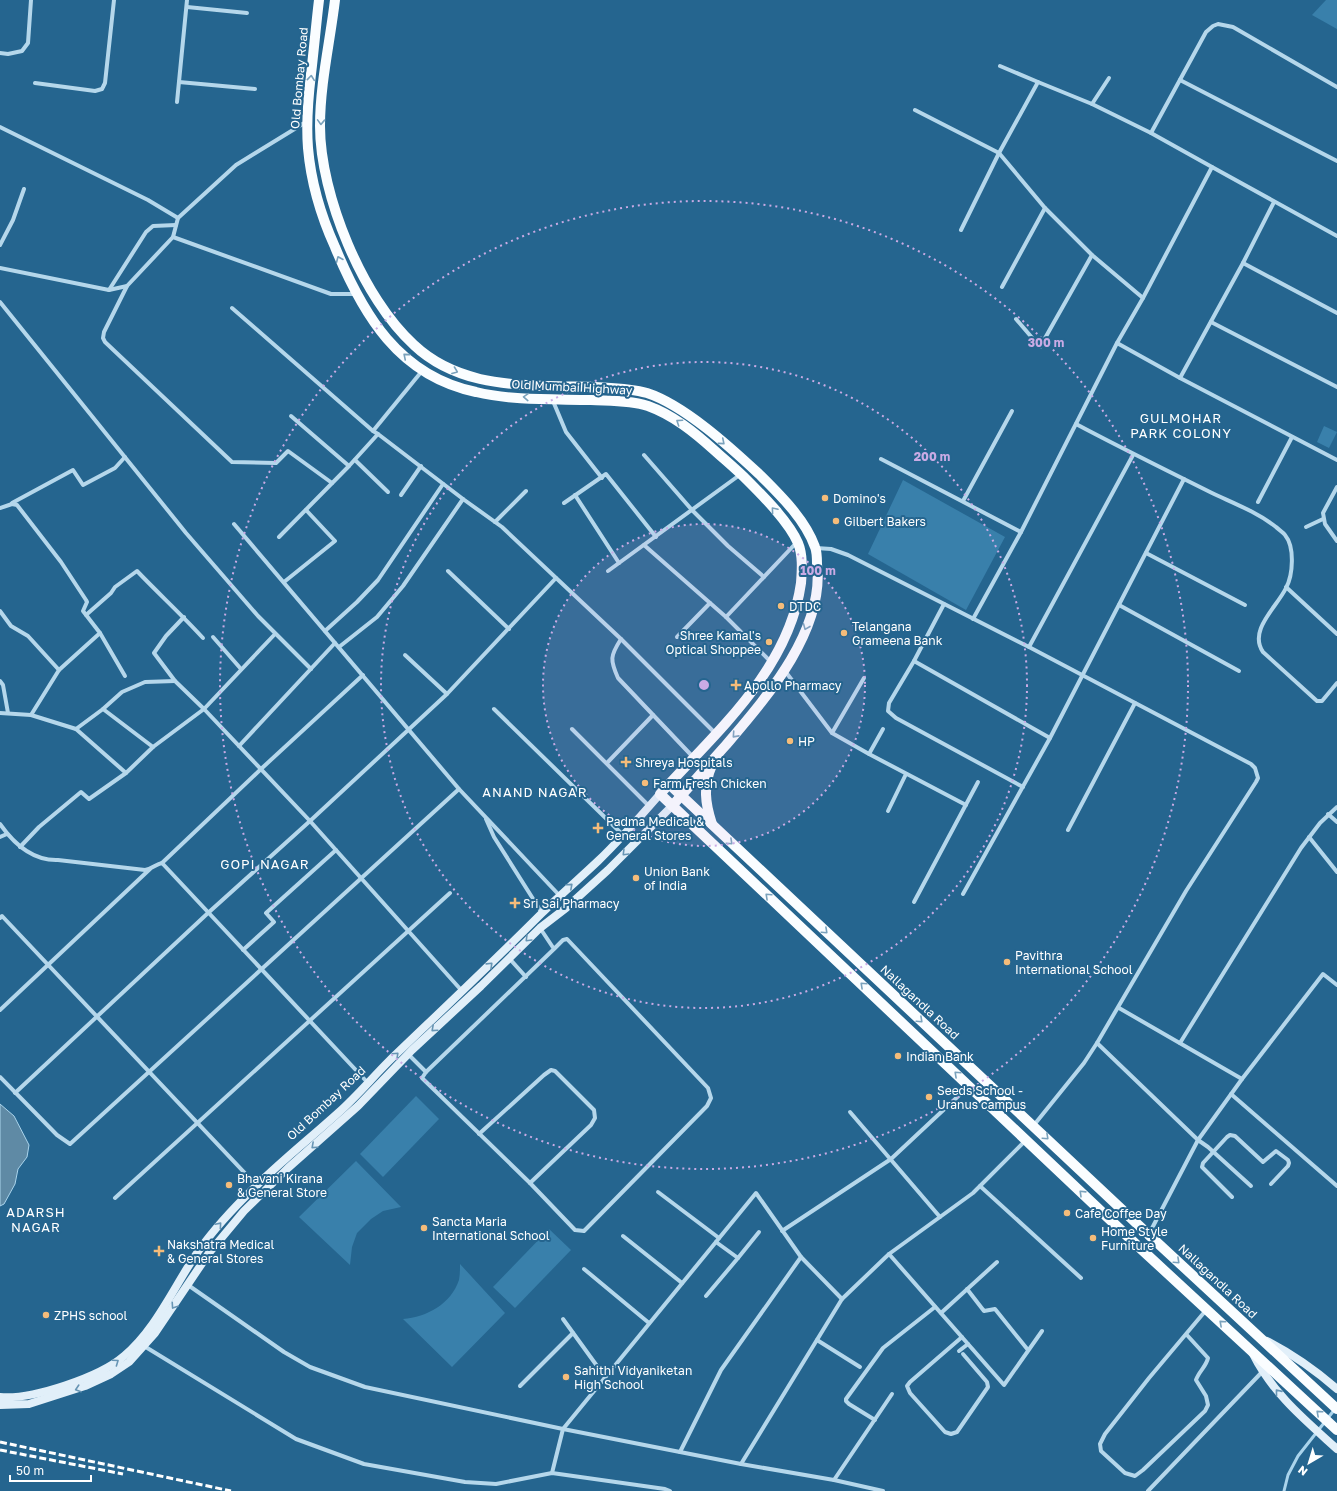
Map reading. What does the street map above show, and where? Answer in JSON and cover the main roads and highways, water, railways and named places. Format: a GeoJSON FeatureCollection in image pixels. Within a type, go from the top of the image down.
{"type":"FeatureCollection","features":[{"type":"Feature","properties":{"kind":"main road","name":"Old Bombay Road"},"geometry":{"type":"LineString","coordinates":[[319,0],[306,121],[311,175],[328,232],[356,294]]}},
{"type":"Feature","properties":{"kind":"main road","name":"Old Bombay Road"},"geometry":{"type":"LineString","coordinates":[[335,0],[322,94],[321,140],[324,171],[341,227],[369,286]]}},
{"type":"Feature","properties":{"kind":"main road","name":"Old Mumbai Highway"},"geometry":{"type":"LineString","coordinates":[[369,286],[385,313],[416,347],[443,366],[456,372],[480,379],[505,383],[624,388],[646,393],[668,402],[705,428],[749,465],[793,511],[816,548],[818,573],[816,597],[808,624],[785,671],[750,718],[715,758]]}},
{"type":"Feature","properties":{"kind":"main road","name":"Old Mumbai Highway"},"geometry":{"type":"LineString","coordinates":[[356,294],[374,323],[389,342],[423,370],[442,381],[476,392],[500,396],[622,401],[643,404],[662,411],[679,421],[741,473],[783,520],[797,541]]}},
{"type":"Feature","properties":{"kind":"main road","name":"Old Bombay Road"},"geometry":{"type":"LineString","coordinates":[[0,1397],[21,1397],[36,1394],[93,1375],[111,1366],[125,1356],[152,1323],[192,1260],[210,1235],[256,1185],[338,1113],[368,1082],[624,835],[693,757],[742,705],[772,663],[793,617],[799,594],[802,568],[801,554],[797,541]]}},
{"type":"Feature","properties":{"kind":"main road"},"geometry":{"type":"LineString","coordinates":[[672,806],[715,758]]}},
{"type":"Feature","properties":{"kind":"main road"},"geometry":{"type":"LineString","coordinates":[[713,826],[705,797],[708,773],[715,758]]}},
{"type":"Feature","properties":{"kind":"main road","name":"Nallagandla Road"},"geometry":{"type":"LineString","coordinates":[[669,784],[1149,1235],[1337,1409]]}},
{"type":"Feature","properties":{"kind":"main road"},"geometry":{"type":"LineString","coordinates":[[660,794],[1141,1249],[1337,1430]]}},
{"type":"Feature","properties":{"kind":"main road","name":"Old Bombay Road"},"geometry":{"type":"LineString","coordinates":[[0,1405],[30,1404],[85,1386],[121,1368],[137,1355],[172,1310],[220,1240],[244,1211],[358,1106],[408,1054],[540,928],[566,908],[608,870],[672,806]]}},
{"type":"Feature","properties":{"kind":"main road"},"geometry":{"type":"LineString","coordinates":[[1260,1337],[1287,1351],[1336,1388]]}},
{"type":"Feature","properties":{"kind":"main road"},"geometry":{"type":"LineString","coordinates":[[1251,1349],[1262,1372],[1284,1399],[1337,1449]]}},
{"type":"Feature","properties":{"kind":"waterway"},"geometry":{"type":"LineString","coordinates":[[1284,1491],[1288,1475],[1298,1456],[1335,1409]]}},
{"type":"Feature","properties":{"kind":"railway"},"geometry":{"type":"LineString","coordinates":[[0,1442],[231,1491]]}},
{"type":"Feature","properties":{"kind":"railway"},"geometry":{"type":"LineString","coordinates":[[0,1450],[123,1474]]}},
{"type":"Feature","properties":{"kind":"place","name":"Domino's"},"geometry":{"type":"Point","coordinates":[825,498]}},
{"type":"Feature","properties":{"kind":"place","name":"Gilbert Bakers"},"geometry":{"type":"Point","coordinates":[836,521]}},
{"type":"Feature","properties":{"kind":"place","name":"DTDC"},"geometry":{"type":"Point","coordinates":[781,606]}},
{"type":"Feature","properties":{"kind":"place","name":"Telangana Grameena Bank"},"geometry":{"type":"Point","coordinates":[844,633]}},
{"type":"Feature","properties":{"kind":"place","name":"Shree Kamal's Optical Shoppee"},"geometry":{"type":"Point","coordinates":[769,642]}},
{"type":"Feature","properties":{"kind":"place","name":"Apollo Pharmacy"},"geometry":{"type":"Point","coordinates":[736,685]}},
{"type":"Feature","properties":{"kind":"place","name":"HP"},"geometry":{"type":"Point","coordinates":[790,741]}},
{"type":"Feature","properties":{"kind":"place","name":"Shreya Hospitals"},"geometry":{"type":"Point","coordinates":[626,762]}},
{"type":"Feature","properties":{"kind":"place","name":"Farm Fresh Chicken"},"geometry":{"type":"Point","coordinates":[645,783]}},
{"type":"Feature","properties":{"kind":"place","name":"Padma Medical & General Stores"},"geometry":{"type":"Point","coordinates":[598,828]}},
{"type":"Feature","properties":{"kind":"place","name":"Union Bank of India"},"geometry":{"type":"Point","coordinates":[636,878]}},
{"type":"Feature","properties":{"kind":"place","name":"Sri Sai Pharmacy"},"geometry":{"type":"Point","coordinates":[515,903]}},
{"type":"Feature","properties":{"kind":"place","name":"Pavithra International School"},"geometry":{"type":"Point","coordinates":[1007,962]}},
{"type":"Feature","properties":{"kind":"place","name":"Indian Bank"},"geometry":{"type":"Point","coordinates":[898,1056]}},
{"type":"Feature","properties":{"kind":"place","name":"Seeds School - Uranus campus"},"geometry":{"type":"Point","coordinates":[929,1097]}},
{"type":"Feature","properties":{"kind":"place","name":"Bhavani Kirana & General Store"},"geometry":{"type":"Point","coordinates":[229,1185]}},
{"type":"Feature","properties":{"kind":"place","name":"Cafe Coffee Day"},"geometry":{"type":"Point","coordinates":[1067,1213]}},
{"type":"Feature","properties":{"kind":"place","name":"Sancta Maria International School"},"geometry":{"type":"Point","coordinates":[424,1228]}},
{"type":"Feature","properties":{"kind":"place","name":"Home Style Furniture"},"geometry":{"type":"Point","coordinates":[1093,1238]}},
{"type":"Feature","properties":{"kind":"place","name":"Nakshatra Medical & General Stores"},"geometry":{"type":"Point","coordinates":[159,1251]}},
{"type":"Feature","properties":{"kind":"place","name":"ZPHS school"},"geometry":{"type":"Point","coordinates":[46,1315]}},
{"type":"Feature","properties":{"kind":"place","name":"Sahithi Vidyaniketan High School"},"geometry":{"type":"Point","coordinates":[566,1377]}},
{"type":"Feature","properties":{"kind":"district","name":"GULMOHAR PARK COLONY"},"geometry":{"type":"Point","coordinates":[1181,426]}},
{"type":"Feature","properties":{"kind":"district","name":"ANAND NAGAR"},"geometry":{"type":"Point","coordinates":[535,792]}},
{"type":"Feature","properties":{"kind":"district","name":"GOPI NAGAR"},"geometry":{"type":"Point","coordinates":[265,864]}},
{"type":"Feature","properties":{"kind":"district","name":"ADARSH NAGAR"},"geometry":{"type":"Point","coordinates":[36,1220]}}]}
